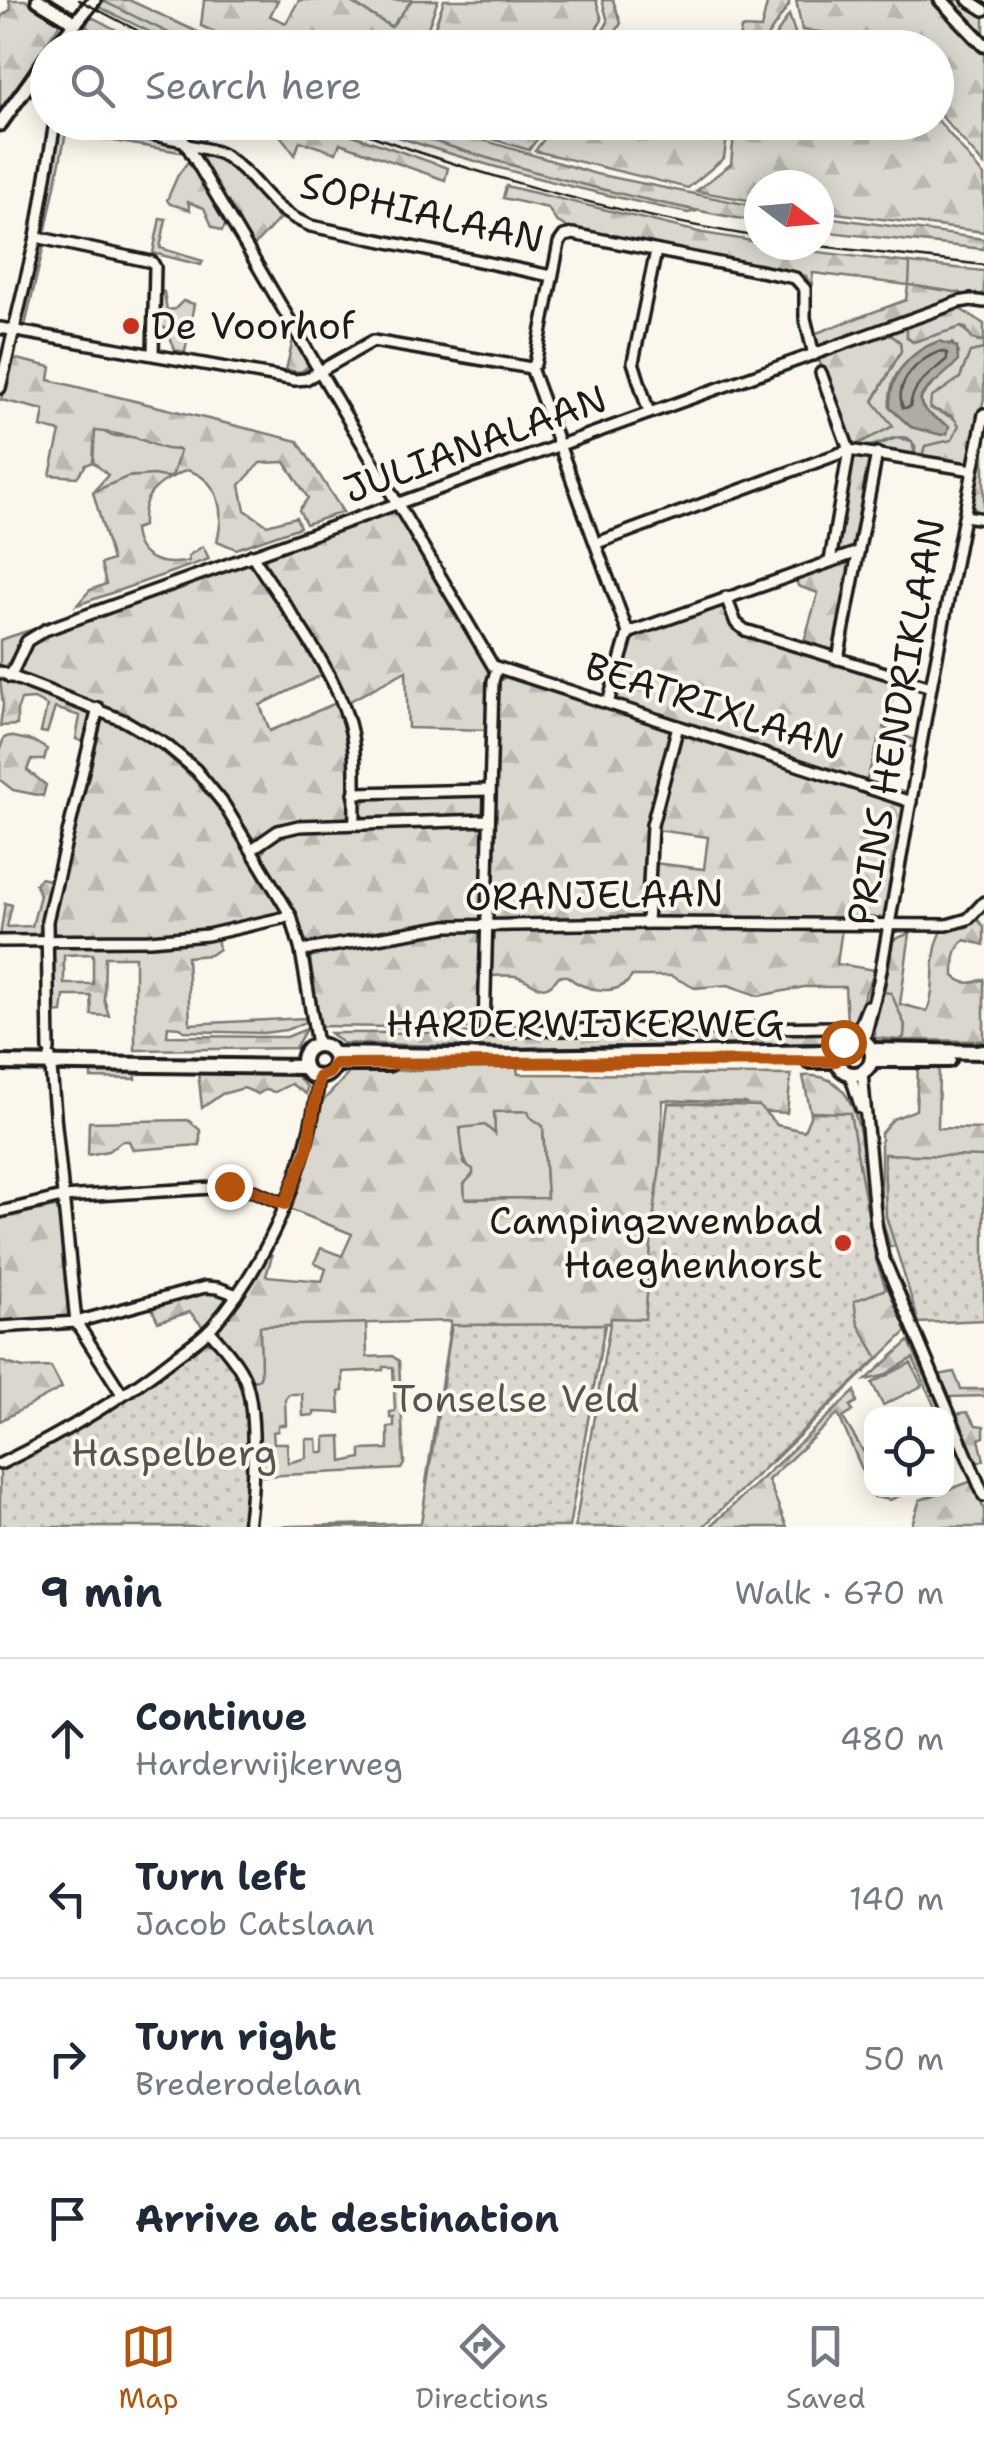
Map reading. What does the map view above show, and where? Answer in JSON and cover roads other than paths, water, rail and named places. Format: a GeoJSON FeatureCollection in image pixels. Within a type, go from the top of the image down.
{"type":"FeatureCollection","features":[{"type":"Feature","properties":{"kind":"main road"},"geometry":{"type":"LineString","coordinates":[[38,0],[76,23]]}},
{"type":"Feature","properties":{"kind":"main road"},"geometry":{"type":"LineString","coordinates":[[70,30],[94,0]]}},
{"type":"Feature","properties":{"kind":"main road"},"geometry":{"type":"LineString","coordinates":[[941,0],[984,45]]}},
{"type":"Feature","properties":{"kind":"main road"},"geometry":{"type":"LineString","coordinates":[[0,124],[30,81]]}},
{"type":"Feature","properties":{"kind":"main road"},"geometry":{"type":"LineString","coordinates":[[865,1047],[856,1073],[836,1056],[843,1042],[984,1060]]}},
{"type":"Feature","properties":{"kind":"main road"},"geometry":{"type":"LineString","coordinates":[[317,1044],[327,1046],[334,1059],[329,1073],[319,1077],[310,1074],[304,1061],[308,1048],[317,1044]]}},
{"type":"Feature","properties":{"kind":"main road"},"geometry":{"type":"LineString","coordinates":[[865,1047],[984,1052]]}},
{"type":"Feature","properties":{"kind":"main road","name":"HARDERWIJKERWEG"},"geometry":{"type":"LineString","coordinates":[[334,1059],[836,1056]]}},
{"type":"Feature","properties":{"kind":"main road"},"geometry":{"type":"LineString","coordinates":[[0,1061],[50,1057],[304,1061]]}},
{"type":"Feature","properties":{"kind":"street"},"geometry":{"type":"LineString","coordinates":[[968,0],[984,10]]}},
{"type":"Feature","properties":{"kind":"street"},"geometry":{"type":"LineString","coordinates":[[0,388],[36,237],[52,140]]}},
{"type":"Feature","properties":{"kind":"street","name":"SOPHIALAAN"},"geometry":{"type":"LineString","coordinates":[[172,140],[226,157],[272,204],[287,216],[311,226],[551,276],[559,243],[564,236],[573,234],[795,278],[805,289],[805,318],[814,355]]}},
{"type":"Feature","properties":{"kind":"street"},"geometry":{"type":"LineString","coordinates":[[184,140],[486,656],[498,668],[493,681],[484,1032],[836,1027]]}},
{"type":"Feature","properties":{"kind":"street"},"geometry":{"type":"LineString","coordinates":[[36,237],[152,262],[154,354]]}},
{"type":"Feature","properties":{"kind":"street"},"geometry":{"type":"LineString","coordinates":[[649,414],[633,362],[656,251]]}},
{"type":"Feature","properties":{"kind":"street"},"geometry":{"type":"LineString","coordinates":[[532,368],[551,276]]}},
{"type":"Feature","properties":{"kind":"street","name":"JULIANALAAN"},"geometry":{"type":"LineString","coordinates":[[5,675],[27,641],[45,630],[960,302],[984,302]]}},
{"type":"Feature","properties":{"kind":"street"},"geometry":{"type":"LineString","coordinates":[[984,302],[984,314]]}},
{"type":"Feature","properties":{"kind":"street"},"geometry":{"type":"LineString","coordinates":[[0,328],[295,380],[319,372],[373,342],[532,368]]}},
{"type":"Feature","properties":{"kind":"street"},"geometry":{"type":"LineString","coordinates":[[532,368],[628,633],[608,703]]}},
{"type":"Feature","properties":{"kind":"street"},"geometry":{"type":"LineString","coordinates":[[821,373],[849,450],[830,561]]}},
{"type":"Feature","properties":{"kind":"street","name":"PRINS HENDRIKLAAN"},"geometry":{"type":"LineString","coordinates":[[865,1047],[984,414]]}},
{"type":"Feature","properties":{"kind":"street"},"geometry":{"type":"LineString","coordinates":[[597,543],[849,450],[973,470]]}},
{"type":"Feature","properties":{"kind":"street"},"geometry":{"type":"LineString","coordinates":[[838,658],[877,454]]}},
{"type":"Feature","properties":{"kind":"street"},"geometry":{"type":"LineString","coordinates":[[964,516],[984,519]]}},
{"type":"Feature","properties":{"kind":"street"},"geometry":{"type":"LineString","coordinates":[[628,633],[858,552]]}},
{"type":"Feature","properties":{"kind":"street"},"geometry":{"type":"LineString","coordinates":[[252,555],[340,699],[350,726],[355,824]]}},
{"type":"Feature","properties":{"kind":"street"},"geometry":{"type":"LineString","coordinates":[[726,597],[736,623],[744,630],[931,688]]}},
{"type":"Feature","properties":{"kind":"street","name":"BEATRIXLAAN"},"geometry":{"type":"LineString","coordinates":[[498,668],[911,802]]}},
{"type":"Feature","properties":{"kind":"street"},"geometry":{"type":"LineString","coordinates":[[5,675],[98,708],[166,744],[196,770],[223,803],[291,916],[317,1044]]}},
{"type":"Feature","properties":{"kind":"street"},"geometry":{"type":"LineString","coordinates":[[98,708],[47,921],[50,1057],[76,1322],[122,1394]]}},
{"type":"Feature","properties":{"kind":"street"},"geometry":{"type":"LineString","coordinates":[[647,923],[652,825],[678,726]]}},
{"type":"Feature","properties":{"kind":"street"},"geometry":{"type":"LineString","coordinates":[[354,794],[490,790]]}},
{"type":"Feature","properties":{"kind":"street"},"geometry":{"type":"LineString","coordinates":[[252,849],[278,831],[299,826],[488,820]]}},
{"type":"Feature","properties":{"kind":"street","name":"ORANJELAAN"},"geometry":{"type":"LineString","coordinates":[[301,951],[448,926],[954,924],[982,908]]}},
{"type":"Feature","properties":{"kind":"street"},"geometry":{"type":"LineString","coordinates":[[0,941],[150,940],[208,935],[291,916]]}},
{"type":"Feature","properties":{"kind":"street"},"geometry":{"type":"LineString","coordinates":[[856,1073],[885,1266],[984,1496]]}},
{"type":"Feature","properties":{"kind":"street"},"geometry":{"type":"LineString","coordinates":[[0,1464],[50,1439],[122,1394],[209,1330],[236,1296],[285,1204],[307,1150],[319,1077]]}},
{"type":"Feature","properties":{"kind":"street"},"geometry":{"type":"LineString","coordinates":[[0,1212],[62,1198],[229,1186],[285,1204]]}},
{"type":"Feature","properties":{"kind":"street"},"geometry":{"type":"LineString","coordinates":[[0,1328],[76,1322],[198,1288],[218,1288],[236,1296]]}},
{"type":"Feature","properties":{"kind":"street"},"geometry":{"type":"LineString","coordinates":[[209,1330],[233,1358],[248,1388],[253,1449],[248,1527]]}},
{"type":"Feature","properties":{"kind":"water"},"geometry":{"type":"Polygon","coordinates":[[[939,341],[957,347],[958,361],[929,387],[920,401],[932,416],[949,426],[947,434],[942,435],[911,427],[890,408],[893,385],[903,366],[919,351],[939,341]]]}},
{"type":"Feature","properties":{"kind":"railway"},"geometry":{"type":"LineString","coordinates":[[79,0],[136,30]]}},
{"type":"Feature","properties":{"kind":"railway"},"geometry":{"type":"LineString","coordinates":[[386,140],[544,190],[744,234]]}},
{"type":"Feature","properties":{"kind":"railway"},"geometry":{"type":"LineString","coordinates":[[834,248],[984,265]]}},
{"type":"Feature","properties":{"kind":"place","name":"De Voorhof"},"geometry":{"type":"Point","coordinates":[131,326]}},
{"type":"Feature","properties":{"kind":"place","name":"Campingzwembad Haeghenhorst"},"geometry":{"type":"Point","coordinates":[843,1243]}},
{"type":"Feature","properties":{"kind":"park label","name":"Tonselse Veld"},"geometry":{"type":"Point","coordinates":[516,1399]}},
{"type":"Feature","properties":{"kind":"park label","name":"Haspelberg"},"geometry":{"type":"Point","coordinates":[174,1453]}}]}
